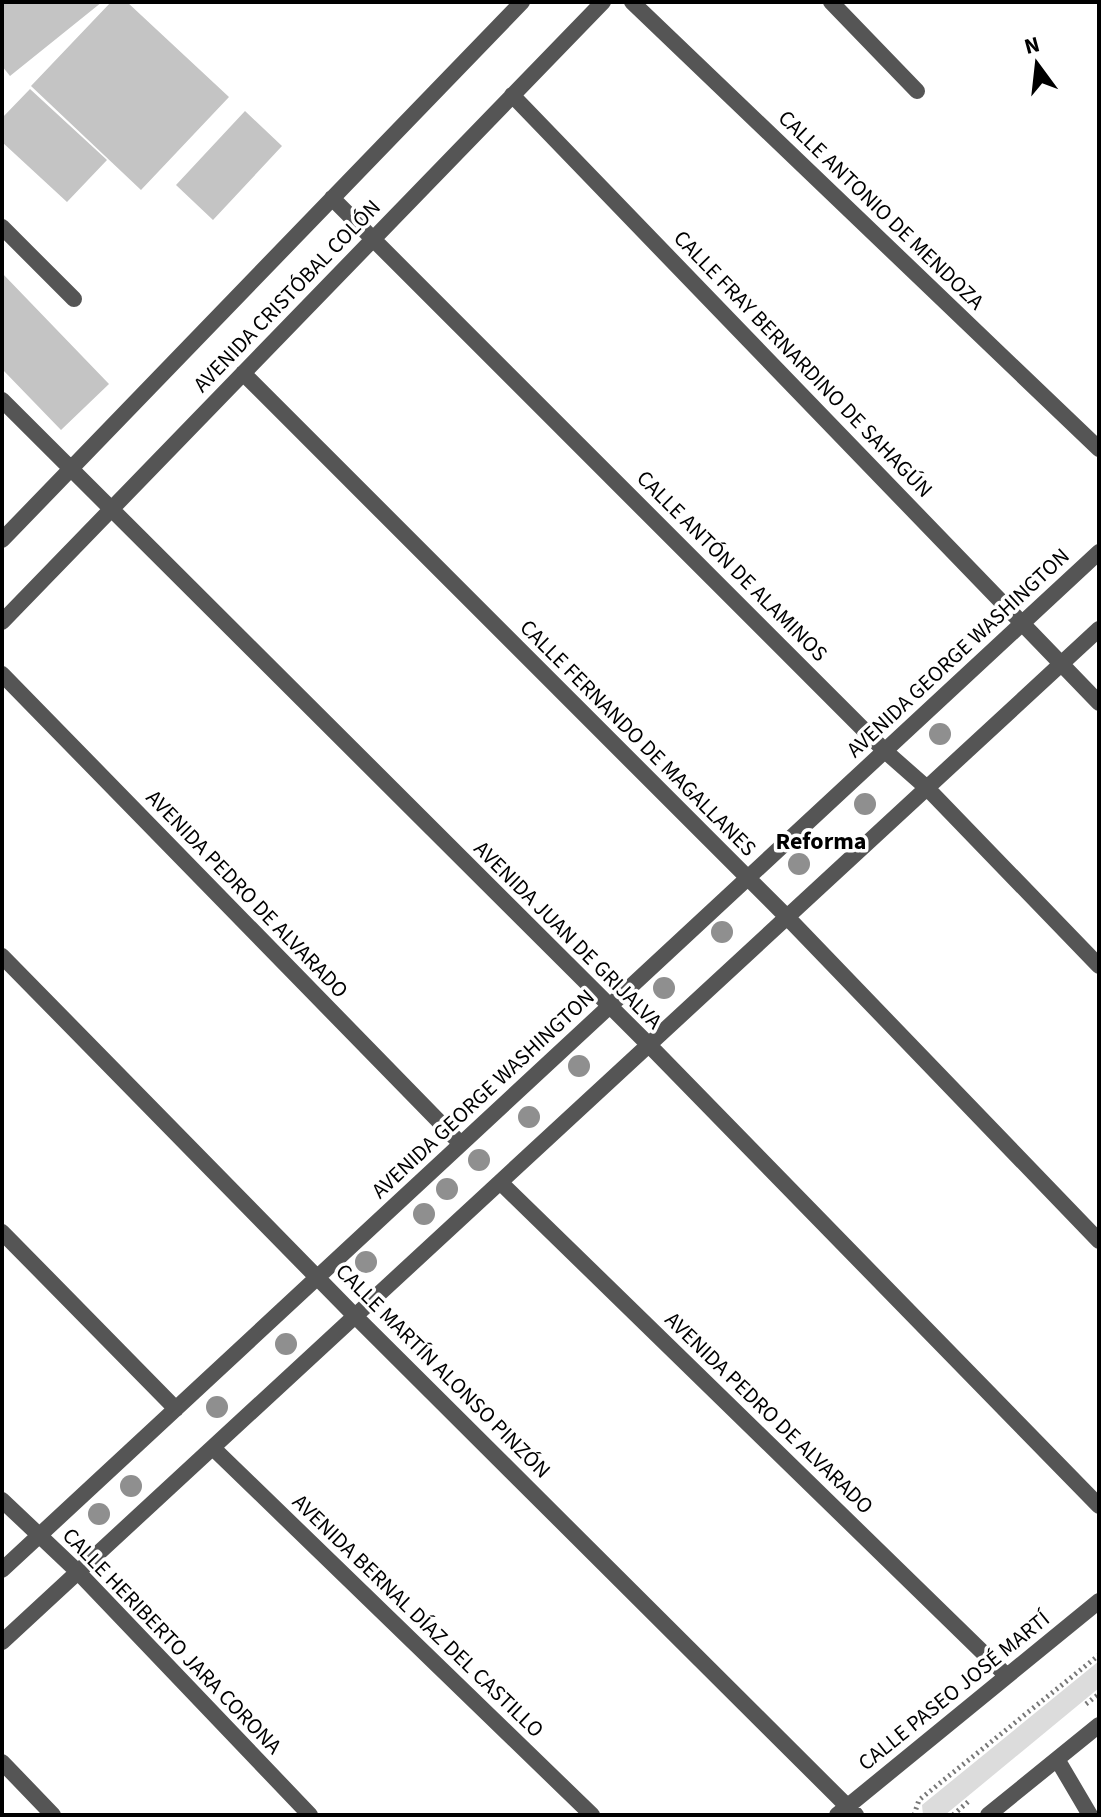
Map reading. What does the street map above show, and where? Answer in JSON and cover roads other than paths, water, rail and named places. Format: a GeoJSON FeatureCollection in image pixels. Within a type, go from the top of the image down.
{"type":"FeatureCollection","features":[{"type":"Feature","properties":{"kind":"street","name":"AVENIDA CRISTÓBAL COLÓN"},"geometry":{"type":"LineString","coordinates":[[2,540],[522,2]]}},
{"type":"Feature","properties":{"kind":"street","name":"AVENIDA CRISTÓBAL COLÓN"},"geometry":{"type":"LineString","coordinates":[[2,622],[603,2]]}},
{"type":"Feature","properties":{"kind":"street","name":"CALLE ANTONIO DE MENDOZA"},"geometry":{"type":"LineString","coordinates":[[632,2],[1099,449]]}},
{"type":"Feature","properties":{"kind":"street"},"geometry":{"type":"LineString","coordinates":[[831,2],[917,91]]}},
{"type":"Feature","properties":{"kind":"street","name":"CALLE FRAY BERNARDINO DE SAHAGÚN"},"geometry":{"type":"LineString","coordinates":[[512,95],[1099,703]]}},
{"type":"Feature","properties":{"kind":"street","name":"CALLE ANTÓN DE ALAMINOS"},"geometry":{"type":"LineString","coordinates":[[332,198],[885,751],[927,788],[1099,966]]}},
{"type":"Feature","properties":{"kind":"street"},"geometry":{"type":"LineString","coordinates":[[2,227],[74,299]]}},
{"type":"Feature","properties":{"kind":"street","name":"CALLE FERNANDO DE MAGALLANES"},"geometry":{"type":"LineString","coordinates":[[243,373],[787,917],[1099,1241]]}},
{"type":"Feature","properties":{"kind":"street","name":"AVENIDA JUAN DE GRIJALVA"},"geometry":{"type":"LineString","coordinates":[[2,400],[649,1045],[1099,1506]]}},
{"type":"Feature","properties":{"kind":"street","name":"AVENIDA GEORGE WASHINGTON"},"geometry":{"type":"LineString","coordinates":[[2,1570],[1099,552]]}},
{"type":"Feature","properties":{"kind":"street"},"geometry":{"type":"LineString","coordinates":[[2,1642],[1099,629]]}},
{"type":"Feature","properties":{"kind":"street","name":"AVENIDA PEDRO DE ALVARADO"},"geometry":{"type":"LineString","coordinates":[[2,674],[461,1144]]}},
{"type":"Feature","properties":{"kind":"street","name":"CALLE MARTÍN ALONSO PINZÓN"},"geometry":{"type":"LineString","coordinates":[[2,956],[847,1812]]}},
{"type":"Feature","properties":{"kind":"street","name":"AVENIDA PEDRO DE ALVARADO"},"geometry":{"type":"LineString","coordinates":[[500,1182],[1007,1676]]}},
{"type":"Feature","properties":{"kind":"street"},"geometry":{"type":"LineString","coordinates":[[2,1232],[176,1409]]}},
{"type":"Feature","properties":{"kind":"street","name":"AVENIDA BERNAL DÍAZ DEL CASTILLO"},"geometry":{"type":"LineString","coordinates":[[213,1448],[592,1815]]}},
{"type":"Feature","properties":{"kind":"street","name":"CALLE HERIBERTO JARA CORONA"},"geometry":{"type":"LineString","coordinates":[[2,1500],[78,1572],[310,1815]]}},
{"type":"Feature","properties":{"kind":"street","name":"CALLE PASEO JOSÉ MARTÍ"},"geometry":{"type":"LineString","coordinates":[[847,1812],[1099,1601]]}},
{"type":"Feature","properties":{"kind":"street"},"geometry":{"type":"LineString","coordinates":[[988,1815],[1099,1725]]}},
{"type":"Feature","properties":{"kind":"street"},"geometry":{"type":"LineString","coordinates":[[1057,1759],[1090,1815]]}},
{"type":"Feature","properties":{"kind":"street"},"geometry":{"type":"LineString","coordinates":[[2,1762],[53,1815]]}},
{"type":"Feature","properties":{"kind":"district","name":"Reforma"},"geometry":{"type":"Point","coordinates":[821,841]}}]}
